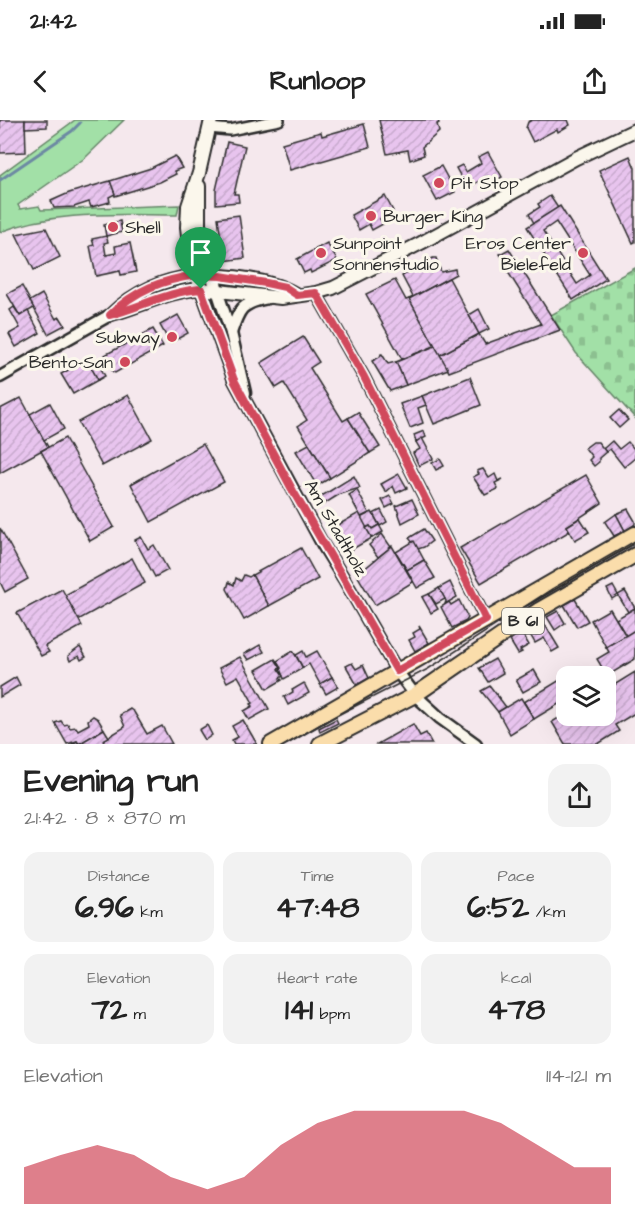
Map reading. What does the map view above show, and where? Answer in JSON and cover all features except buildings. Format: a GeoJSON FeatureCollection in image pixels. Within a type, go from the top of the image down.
{"type":"FeatureCollection","features":[{"type":"Feature","properties":{"kind":"main road","name":"Am Stadtholz"},"geometry":{"type":"LineString","coordinates":[[201,289],[189,246],[188,206],[199,173],[210,124]]}},
{"type":"Feature","properties":{"kind":"main road"},"geometry":{"type":"LineString","coordinates":[[201,289],[280,298],[333,288],[568,162],[635,130]]}},
{"type":"Feature","properties":{"kind":"main road","name":"Am Stadtholz"},"geometry":{"type":"LineString","coordinates":[[199,173],[199,231],[217,290]]}},
{"type":"Feature","properties":{"kind":"main road"},"geometry":{"type":"LineString","coordinates":[[196,275],[212,275],[285,287],[297,295]]}},
{"type":"Feature","properties":{"kind":"main road","name":"B 61"},"geometry":{"type":"LineString","coordinates":[[271,744],[635,534]]}},
{"type":"Feature","properties":{"kind":"main road","name":"B 61"},"geometry":{"type":"LineString","coordinates":[[320,744],[415,695],[539,610],[635,555]]}},
{"type":"Feature","properties":{"kind":"street"},"geometry":{"type":"LineString","coordinates":[[210,124],[230,130],[279,120]]}},
{"type":"Feature","properties":{"kind":"street"},"geometry":{"type":"LineString","coordinates":[[0,377],[110,315],[125,300],[152,286],[175,278],[196,275]]}},
{"type":"Feature","properties":{"kind":"street"},"geometry":{"type":"LineString","coordinates":[[110,315],[131,310],[177,292],[201,289]]}},
{"type":"Feature","properties":{"kind":"street","name":"Am Stadtholz"},"geometry":{"type":"LineString","coordinates":[[201,289],[234,380],[293,491],[397,671],[415,695],[476,744]]}},
{"type":"Feature","properties":{"kind":"street","name":"Am Stadtholz"},"geometry":{"type":"LineString","coordinates":[[217,290],[231,333],[247,402]]}},
{"type":"Feature","properties":{"kind":"street"},"geometry":{"type":"LineString","coordinates":[[316,293],[364,377],[486,620]]}},
{"type":"Feature","properties":{"kind":"street"},"geometry":{"type":"LineString","coordinates":[[231,333],[238,312],[245,304],[271,297]]}},
{"type":"Feature","properties":{"kind":"green space"},"geometry":{"type":"Polygon","coordinates":[[[75,120],[124,120],[85,158],[18,205],[20,209],[39,206],[41,210],[179,205],[177,215],[65,217],[21,225],[0,232],[0,175],[75,120]]]}},
{"type":"Feature","properties":{"kind":"green space"},"geometry":{"type":"Polygon","coordinates":[[[635,268],[635,418],[576,353],[551,315],[635,268]]]}},
{"type":"Feature","properties":{"kind":"waterway"},"geometry":{"type":"LineString","coordinates":[[0,180],[72,131],[80,123]]}},
{"type":"Feature","properties":{"kind":"tram line"},"geometry":{"type":"LineString","coordinates":[[287,744],[326,721],[428,669],[552,589],[635,541]]}},
{"type":"Feature","properties":{"kind":"place","name":"Pit Stop"},"geometry":{"type":"Point","coordinates":[439,183]}},
{"type":"Feature","properties":{"kind":"place","name":"Burger King"},"geometry":{"type":"Point","coordinates":[371,216]}},
{"type":"Feature","properties":{"kind":"place","name":"Shell"},"geometry":{"type":"Point","coordinates":[113,227]}},
{"type":"Feature","properties":{"kind":"place","name":"Sunpoint Sonnenstudio"},"geometry":{"type":"Point","coordinates":[321,253]}},
{"type":"Feature","properties":{"kind":"place","name":"Eros Center Bielefeld"},"geometry":{"type":"Point","coordinates":[583,253]}},
{"type":"Feature","properties":{"kind":"place","name":"Subway"},"geometry":{"type":"Point","coordinates":[172,337]}},
{"type":"Feature","properties":{"kind":"place","name":"Bento-San"},"geometry":{"type":"Point","coordinates":[125,362]}},
{"type":"Feature","properties":{"kind":"route"},"geometry":{"type":"LineString","coordinates":[[196,275],[266,283],[285,287],[297,295],[316,293],[364,377],[486,620],[397,671],[293,491],[234,380],[201,289],[177,292],[131,310],[110,315],[125,300],[152,286],[175,278],[196,275]]}}]}
